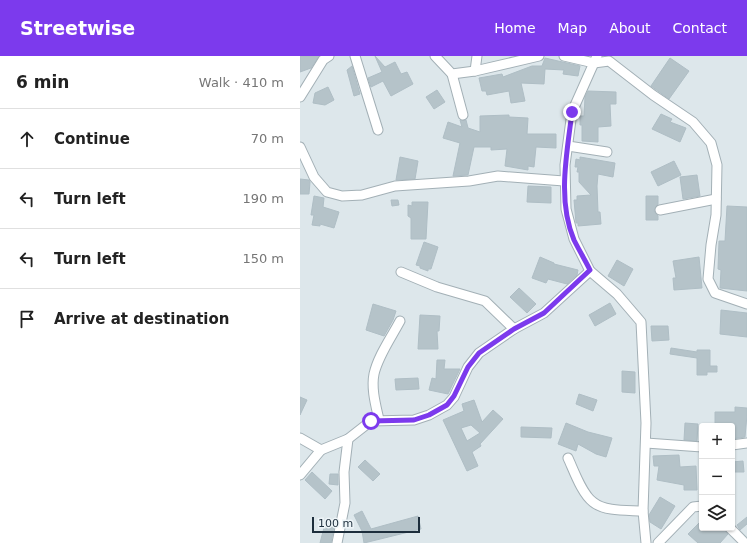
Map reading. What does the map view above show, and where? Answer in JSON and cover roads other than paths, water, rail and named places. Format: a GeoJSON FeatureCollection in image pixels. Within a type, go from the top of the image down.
{"type":"FeatureCollection","features":[{"type":"Feature","properties":{"kind":"street"},"geometry":{"type":"LineString","coordinates":[[300,97],[323,60],[329,56]]}},
{"type":"Feature","properties":{"kind":"street"},"geometry":{"type":"LineString","coordinates":[[355,56],[378,130]]}},
{"type":"Feature","properties":{"kind":"street"},"geometry":{"type":"LineString","coordinates":[[435,56],[452,74],[463,115]]}},
{"type":"Feature","properties":{"kind":"street"},"geometry":{"type":"LineString","coordinates":[[475,71],[477,56]]}},
{"type":"Feature","properties":{"kind":"street"},"geometry":{"type":"LineString","coordinates":[[452,74],[475,71],[539,56]]}},
{"type":"Feature","properties":{"kind":"street"},"geometry":{"type":"LineString","coordinates":[[564,56],[609,61],[653,95],[693,122],[710,143],[717,165],[716,215],[710,245],[708,279],[715,293],[747,304]]}},
{"type":"Feature","properties":{"kind":"street"},"geometry":{"type":"LineString","coordinates":[[596,60],[572,112],[564,181],[566,209],[574,239],[590,270],[617,294],[641,322],[646,443],[643,511],[646,543]]}},
{"type":"Feature","properties":{"kind":"street"},"geometry":{"type":"LineString","coordinates":[[568,146],[607,152]]}},
{"type":"Feature","properties":{"kind":"street"},"geometry":{"type":"LineString","coordinates":[[300,147],[314,177],[327,192],[342,196],[362,195],[395,186],[469,181],[498,176],[564,181]]}},
{"type":"Feature","properties":{"kind":"street"},"geometry":{"type":"LineString","coordinates":[[660,210],[716,199]]}},
{"type":"Feature","properties":{"kind":"street"},"geometry":{"type":"LineString","coordinates":[[300,475],[321,450],[348,439],[364,424],[379,420],[414,420],[429,415],[447,405],[454,396],[468,367],[479,353],[514,329],[544,313],[590,270]]}},
{"type":"Feature","properties":{"kind":"street"},"geometry":{"type":"LineString","coordinates":[[401,272],[437,287],[486,301],[514,329]]}},
{"type":"Feature","properties":{"kind":"street"},"geometry":{"type":"LineString","coordinates":[[379,420],[375,401],[374,374],[400,321]]}},
{"type":"Feature","properties":{"kind":"street"},"geometry":{"type":"LineString","coordinates":[[300,438],[321,450]]}},
{"type":"Feature","properties":{"kind":"street"},"geometry":{"type":"LineString","coordinates":[[337,543],[346,503],[344,472],[348,439]]}},
{"type":"Feature","properties":{"kind":"street"},"geometry":{"type":"LineString","coordinates":[[646,443],[699,447]]}},
{"type":"Feature","properties":{"kind":"street"},"geometry":{"type":"LineString","coordinates":[[735,445],[747,443]]}},
{"type":"Feature","properties":{"kind":"street"},"geometry":{"type":"LineString","coordinates":[[568,458],[580,484],[593,502],[606,508],[643,511]]}},
{"type":"Feature","properties":{"kind":"street"},"geometry":{"type":"LineString","coordinates":[[658,543],[693,507],[699,506]]}},
{"type":"Feature","properties":{"kind":"street"},"geometry":{"type":"LineString","coordinates":[[733,531],[745,543]]}}]}
